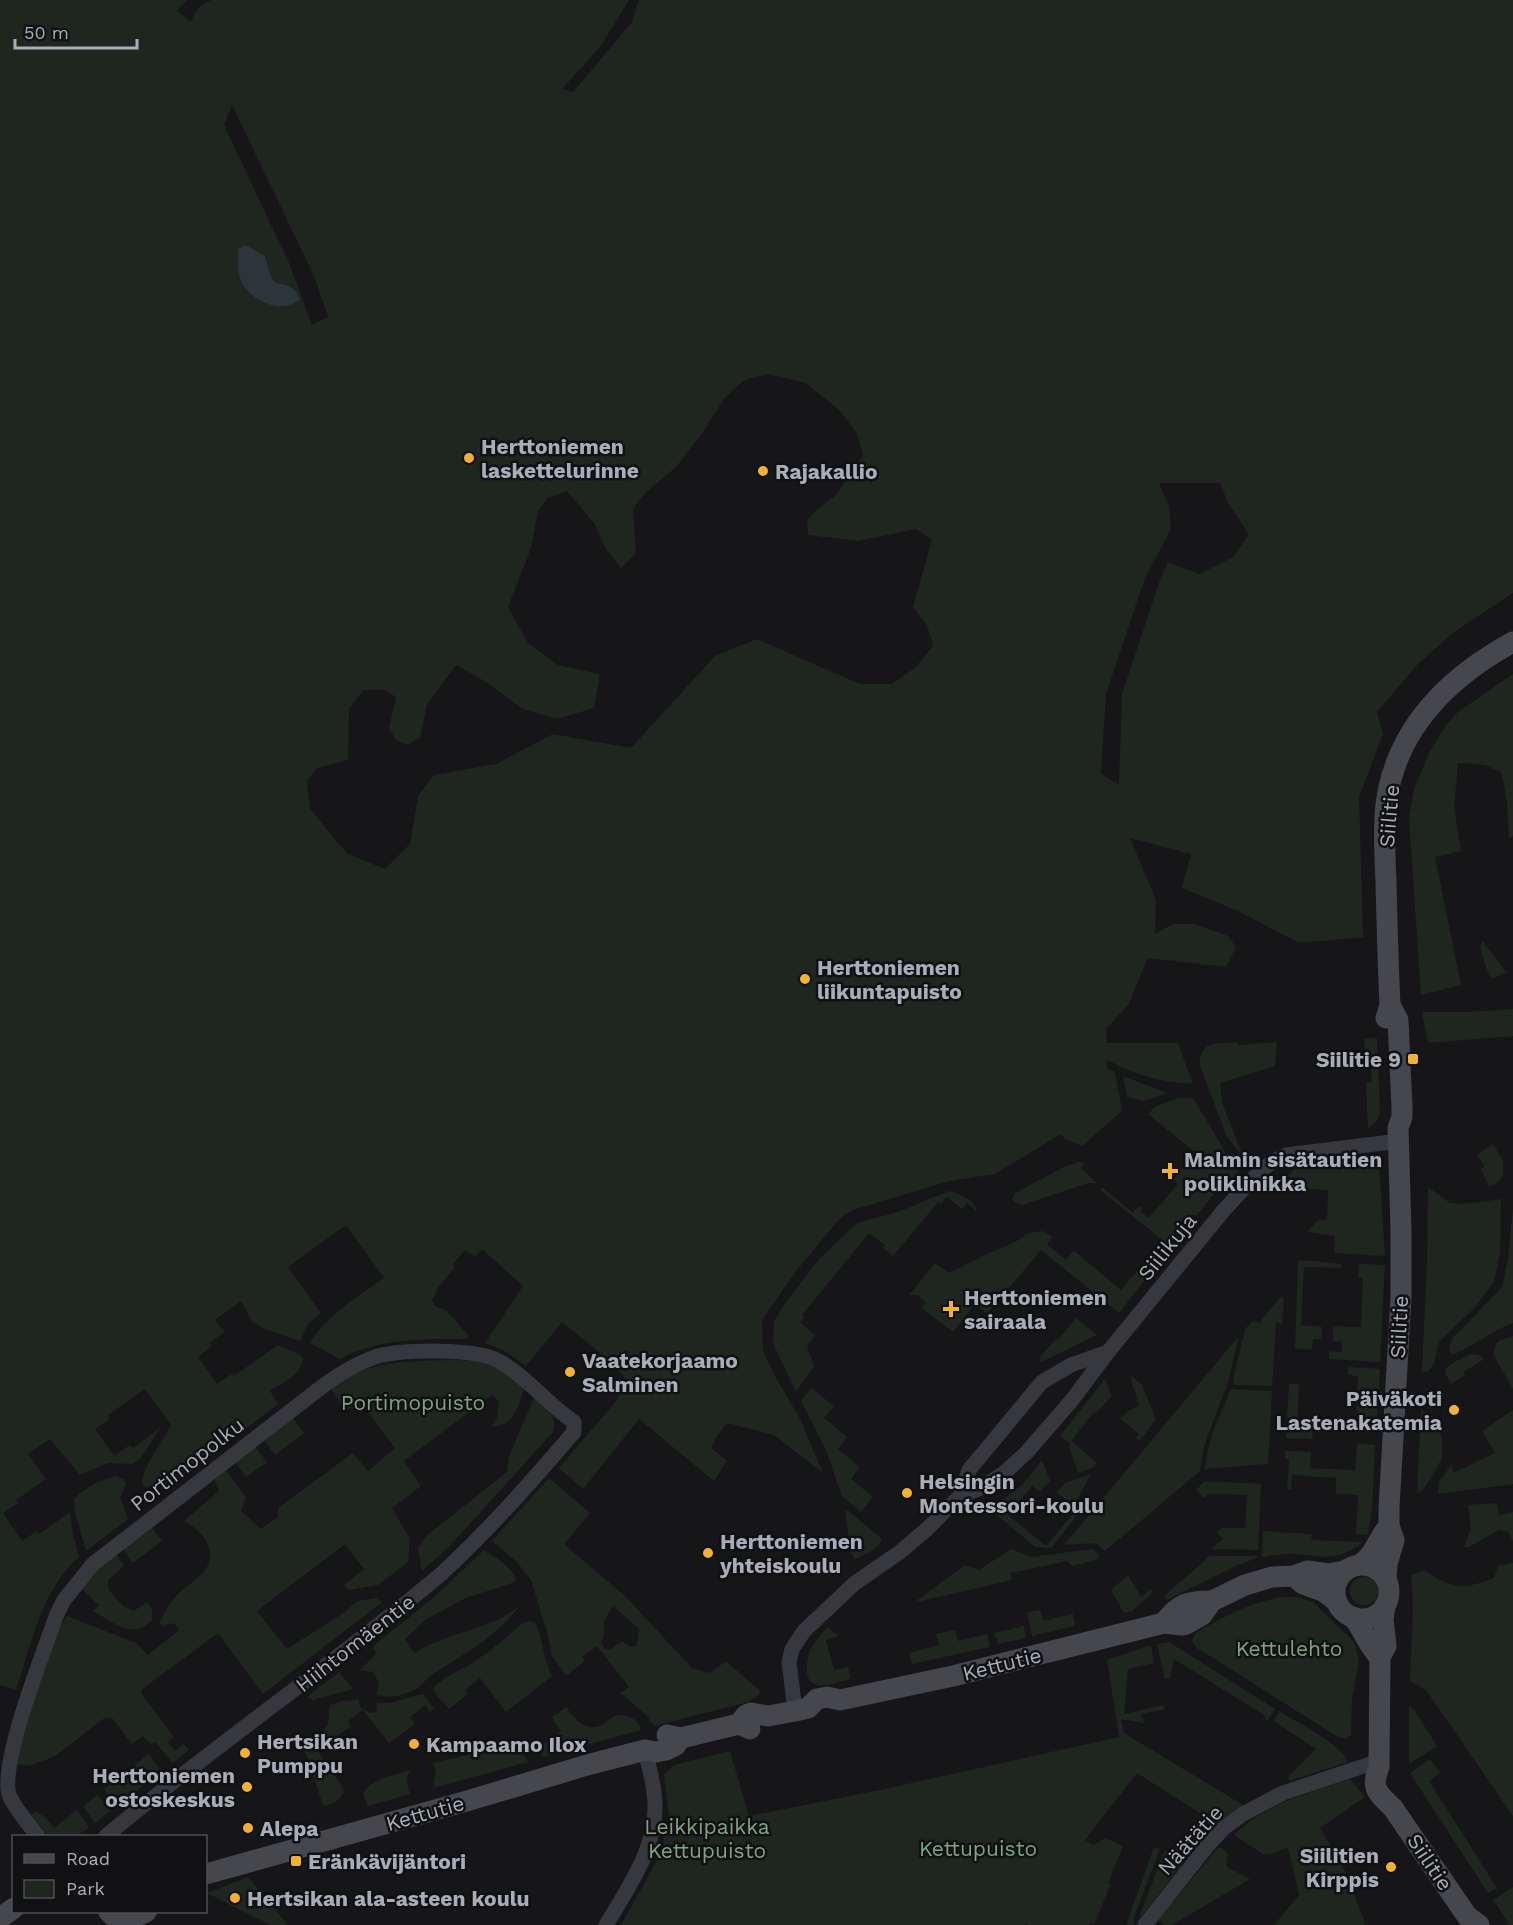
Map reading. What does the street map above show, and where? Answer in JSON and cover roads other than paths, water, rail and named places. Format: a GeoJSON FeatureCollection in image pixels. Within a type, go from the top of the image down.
{"type":"FeatureCollection","features":[{"type":"Feature","properties":{"kind":"street","name":"Siilitie"},"geometry":{"type":"LineString","coordinates":[[1386,1579],[1387,1564],[1394,1540],[1389,1526],[1401,1297],[1398,1134],[1391,1118],[1386,1021],[1390,1005],[1384,826],[1389,783],[1401,751],[1437,697],[1466,672],[1513,642]]}},
{"type":"Feature","properties":{"kind":"street","name":"Siilikuja"},"geometry":{"type":"LineString","coordinates":[[801,1709],[789,1662],[792,1649],[804,1631],[855,1583],[900,1552],[928,1528],[960,1496],[981,1488],[1004,1473],[1026,1453],[1072,1400],[1108,1352],[1224,1210],[1254,1178],[1272,1162],[1286,1155],[1398,1134]]}},
{"type":"Feature","properties":{"kind":"street","name":"Portimopolku"},"geometry":{"type":"LineString","coordinates":[[37,1835],[9,1794],[6,1778],[16,1727],[64,1600],[93,1564],[319,1389],[356,1365],[377,1357],[413,1352],[480,1355],[497,1360],[518,1374],[574,1422]]}},
{"type":"Feature","properties":{"kind":"street","name":"Siilikuja"},"geometry":{"type":"LineString","coordinates":[[960,1496],[969,1470],[1042,1382],[1071,1365],[1108,1352]]}},
{"type":"Feature","properties":{"kind":"street","name":"Hiihtomäentie"},"geometry":{"type":"LineString","coordinates":[[107,1835],[440,1575],[546,1465],[574,1432],[574,1422]]}},
{"type":"Feature","properties":{"kind":"street","name":"Siilitie"},"geometry":{"type":"LineString","coordinates":[[1351,1568],[1372,1554],[1381,1535],[1389,1526]]}},
{"type":"Feature","properties":{"kind":"street","name":"Kettutie"},"geometry":{"type":"LineString","coordinates":[[207,1874],[468,1801],[587,1765],[645,1750],[656,1752],[671,1748],[681,1738],[739,1724],[746,1715],[752,1713],[768,1716],[801,1709],[820,1714],[830,1711],[840,1700],[953,1676],[1164,1623],[1182,1625],[1202,1615],[1212,1601],[1245,1585],[1272,1577],[1294,1576],[1307,1571],[1329,1574],[1351,1568]]}},
{"type":"Feature","properties":{"kind":"street"},"geometry":{"type":"LineString","coordinates":[[1294,1576],[1303,1584],[1323,1591],[1336,1601],[1346,1614],[1353,1617],[1370,1618],[1385,1606],[1389,1593],[1386,1579],[1374,1568],[1351,1568],[1336,1585],[1336,1601]]}},
{"type":"Feature","properties":{"kind":"street","name":"Siilitie"},"geometry":{"type":"LineString","coordinates":[[1385,1606],[1383,1629],[1386,1646],[1380,1657],[1379,1764],[1374,1781],[1379,1795],[1393,1808],[1471,1922]]}},
{"type":"Feature","properties":{"kind":"street"},"geometry":{"type":"LineString","coordinates":[[1353,1617],[1362,1627],[1373,1652],[1380,1657]]}},
{"type":"Feature","properties":{"kind":"street"},"geometry":{"type":"LineString","coordinates":[[606,1925],[645,1856],[655,1821],[655,1802],[645,1750]]}},
{"type":"Feature","properties":{"kind":"street","name":"Näätätie"},"geometry":{"type":"LineString","coordinates":[[1145,1925],[1208,1845],[1224,1828],[1243,1814],[1283,1792],[1379,1764]]}},
{"type":"Feature","properties":{"kind":"street"},"geometry":{"type":"LineString","coordinates":[[118,1919],[133,1918],[142,1913]]}},
{"type":"Feature","properties":{"kind":"place","name":"Herttoniemen laskettelurinne"},"geometry":{"type":"Point","coordinates":[469,458]}},
{"type":"Feature","properties":{"kind":"place","name":"Rajakallio"},"geometry":{"type":"Point","coordinates":[763,471]}},
{"type":"Feature","properties":{"kind":"place","name":"Herttoniemen liikuntapuisto"},"geometry":{"type":"Point","coordinates":[805,979]}},
{"type":"Feature","properties":{"kind":"place","name":"Siilitie 9"},"geometry":{"type":"Point","coordinates":[1413,1059]}},
{"type":"Feature","properties":{"kind":"place","name":"Malmin sisätautien poliklinikka"},"geometry":{"type":"Point","coordinates":[1170,1171]}},
{"type":"Feature","properties":{"kind":"place","name":"Herttoniemen sairaala"},"geometry":{"type":"Point","coordinates":[951,1309]}},
{"type":"Feature","properties":{"kind":"place","name":"Vaatekorjaamo Salminen"},"geometry":{"type":"Point","coordinates":[570,1372]}},
{"type":"Feature","properties":{"kind":"place","name":"Päiväkoti Lastenakatemia"},"geometry":{"type":"Point","coordinates":[1454,1410]}},
{"type":"Feature","properties":{"kind":"place","name":"Helsingin Montessori-koulu"},"geometry":{"type":"Point","coordinates":[907,1493]}},
{"type":"Feature","properties":{"kind":"place","name":"Herttoniemen yhteiskoulu"},"geometry":{"type":"Point","coordinates":[708,1553]}},
{"type":"Feature","properties":{"kind":"place","name":"Kampaamo Ilox"},"geometry":{"type":"Point","coordinates":[414,1744]}},
{"type":"Feature","properties":{"kind":"place","name":"Hertsikan Pumppu"},"geometry":{"type":"Point","coordinates":[245,1753]}},
{"type":"Feature","properties":{"kind":"place","name":"Herttoniemen ostoskeskus"},"geometry":{"type":"Point","coordinates":[247,1787]}},
{"type":"Feature","properties":{"kind":"place","name":"Alepa"},"geometry":{"type":"Point","coordinates":[248,1828]}},
{"type":"Feature","properties":{"kind":"place","name":"Eränkävijäntori"},"geometry":{"type":"Point","coordinates":[296,1861]}},
{"type":"Feature","properties":{"kind":"place","name":"Siilitien Kirppis"},"geometry":{"type":"Point","coordinates":[1391,1867]}},
{"type":"Feature","properties":{"kind":"place","name":"Hertsikan ala-asteen koulu"},"geometry":{"type":"Point","coordinates":[235,1898]}},
{"type":"Feature","properties":{"kind":"park label","name":"Portimopuisto"},"geometry":{"type":"Point","coordinates":[413,1402]}},
{"type":"Feature","properties":{"kind":"park label","name":"Kettulehto"},"geometry":{"type":"Point","coordinates":[1289,1648]}},
{"type":"Feature","properties":{"kind":"park label","name":"Leikkipaikka Kettupuisto"},"geometry":{"type":"Point","coordinates":[707,1838]}},
{"type":"Feature","properties":{"kind":"park label","name":"Kettupuisto"},"geometry":{"type":"Point","coordinates":[978,1848]}}]}
